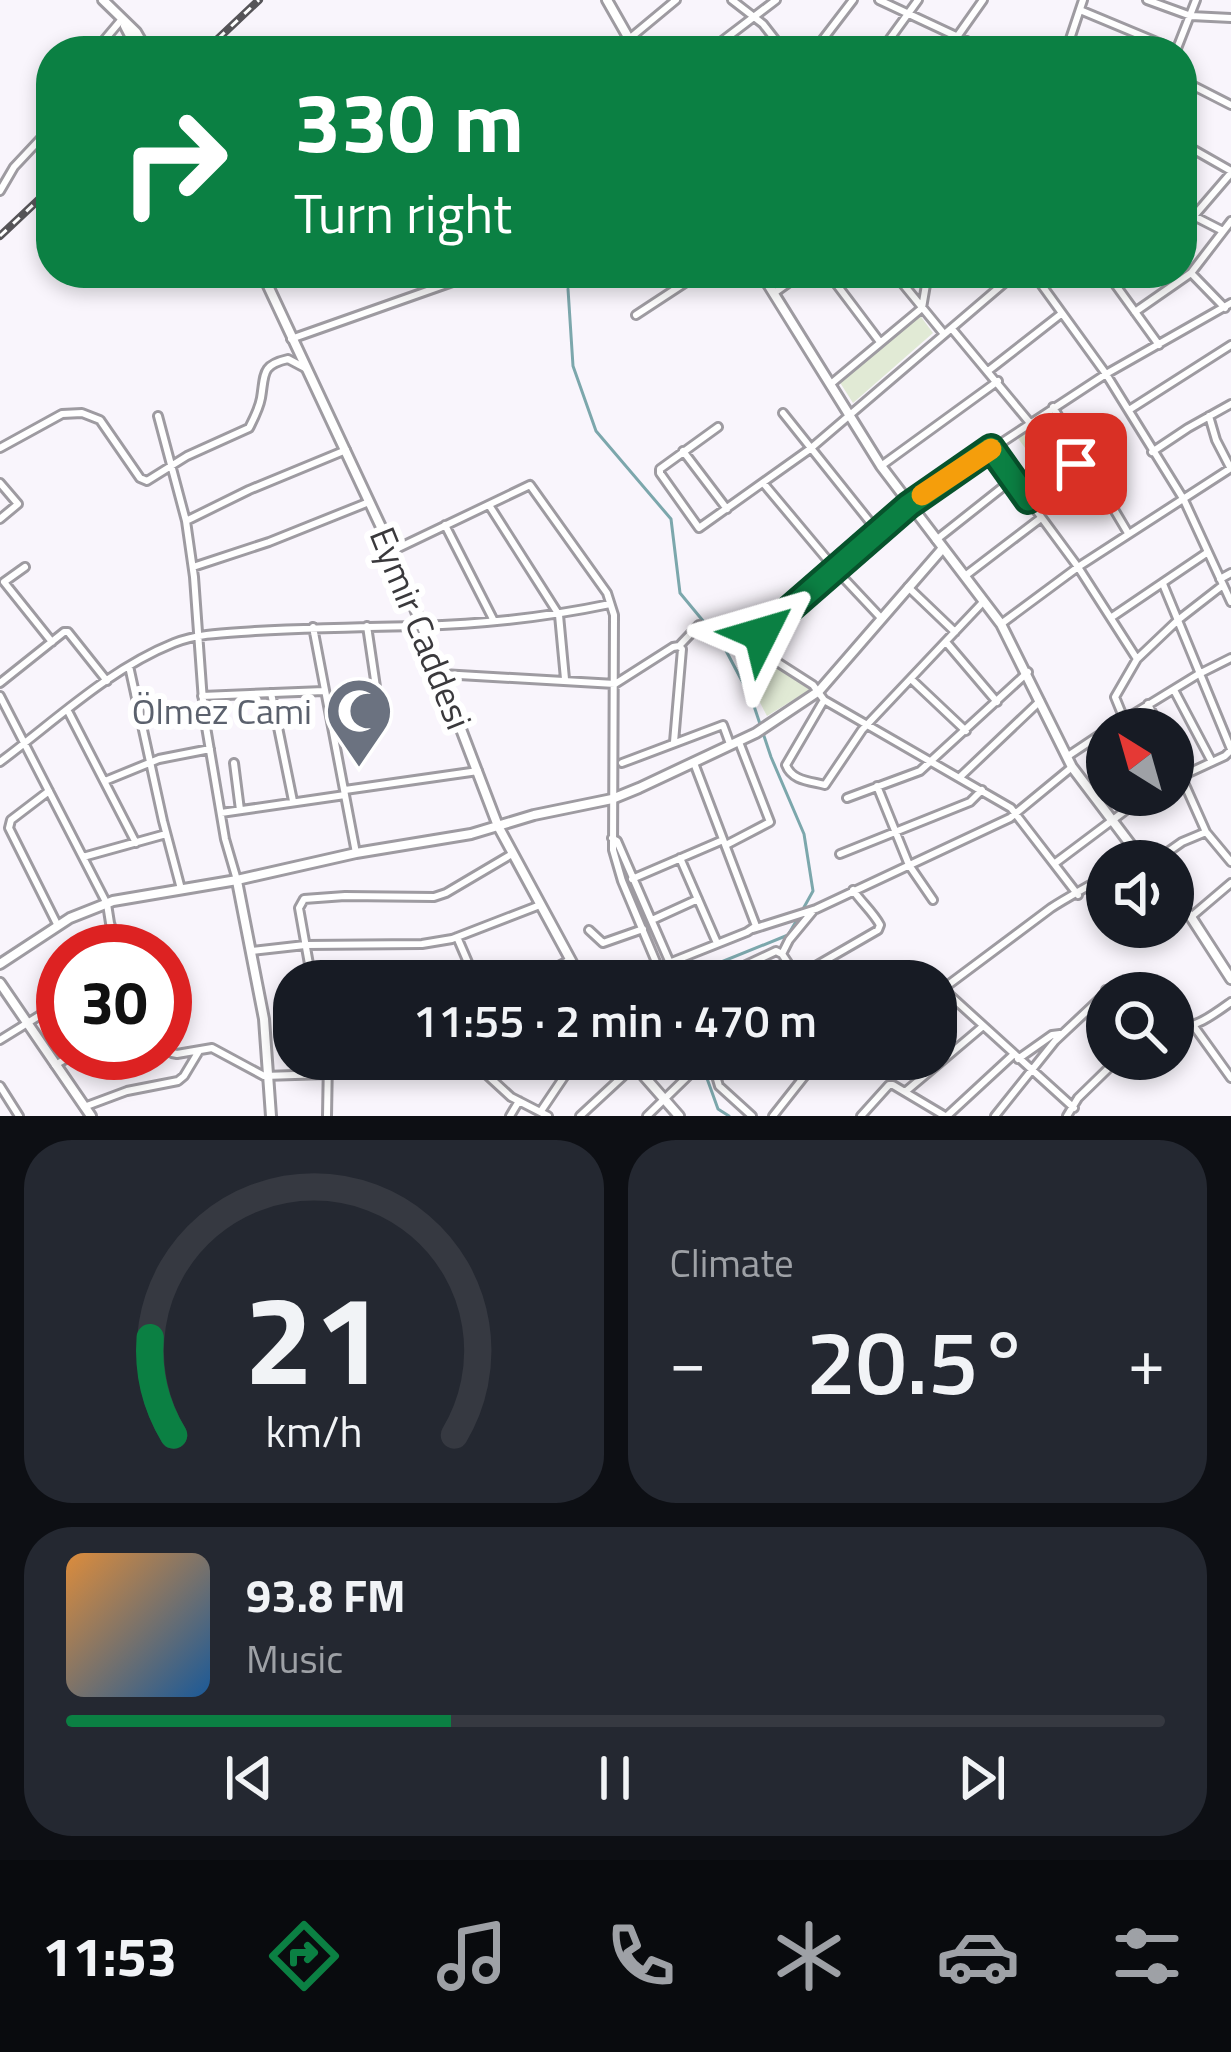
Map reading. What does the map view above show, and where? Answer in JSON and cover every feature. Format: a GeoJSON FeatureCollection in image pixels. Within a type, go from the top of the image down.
{"type":"FeatureCollection","features":[{"type":"Feature","properties":{"kind":"street"},"geometry":{"type":"LineString","coordinates":[[103,0],[138,36]]}},
{"type":"Feature","properties":{"kind":"street"},"geometry":{"type":"LineString","coordinates":[[607,0],[627,36]]}},
{"type":"Feature","properties":{"kind":"street"},"geometry":{"type":"LineString","coordinates":[[633,36],[676,0]]}},
{"type":"Feature","properties":{"kind":"street"},"geometry":{"type":"LineString","coordinates":[[732,0],[772,36]]}},
{"type":"Feature","properties":{"kind":"street"},"geometry":{"type":"LineString","coordinates":[[728,36],[776,0]]}},
{"type":"Feature","properties":{"kind":"street"},"geometry":{"type":"LineString","coordinates":[[826,36],[854,0]]}},
{"type":"Feature","properties":{"kind":"street"},"geometry":{"type":"LineString","coordinates":[[880,0],[956,36]]}},
{"type":"Feature","properties":{"kind":"street"},"geometry":{"type":"LineString","coordinates":[[893,36],[918,0]]}},
{"type":"Feature","properties":{"kind":"street"},"geometry":{"type":"LineString","coordinates":[[959,36],[983,0]]}},
{"type":"Feature","properties":{"kind":"street"},"geometry":{"type":"LineString","coordinates":[[1071,36],[1083,0]]}},
{"type":"Feature","properties":{"kind":"street"},"geometry":{"type":"LineString","coordinates":[[1147,0],[1191,16],[1231,18]]}},
{"type":"Feature","properties":{"kind":"street"},"geometry":{"type":"LineString","coordinates":[[1182,36],[1196,0]]}},
{"type":"Feature","properties":{"kind":"street"},"geometry":{"type":"LineString","coordinates":[[1080,10],[1141,36]]}},
{"type":"Feature","properties":{"kind":"street"},"geometry":{"type":"LineString","coordinates":[[108,36],[122,19]]}},
{"type":"Feature","properties":{"kind":"street"},"geometry":{"type":"LineString","coordinates":[[122,19],[130,36]]}},
{"type":"Feature","properties":{"kind":"street"},"geometry":{"type":"LineString","coordinates":[[1197,88],[1231,105]]}},
{"type":"Feature","properties":{"kind":"street"},"geometry":{"type":"LineString","coordinates":[[0,190],[36,144]]}},
{"type":"Feature","properties":{"kind":"street"},"geometry":{"type":"LineString","coordinates":[[1197,152],[1231,172],[1197,214]]}},
{"type":"Feature","properties":{"kind":"street"},"geometry":{"type":"LineString","coordinates":[[1197,217],[1223,231]]}},
{"type":"Feature","properties":{"kind":"street"},"geometry":{"type":"LineString","coordinates":[[1197,265],[1231,221]]}},
{"type":"Feature","properties":{"kind":"street"},"geometry":{"type":"LineString","coordinates":[[1078,895],[1016,813],[821,696],[813,685],[760,651],[756,638],[909,505],[1053,407],[1228,306],[1197,278]]}},
{"type":"Feature","properties":{"kind":"street","name":"Eymir Caddesi"},"geometry":{"type":"LineString","coordinates":[[269,288],[424,626],[498,826],[570,960]]}},
{"type":"Feature","properties":{"kind":"street"},"geometry":{"type":"LineString","coordinates":[[292,339],[436,288]]}},
{"type":"Feature","properties":{"kind":"street"},"geometry":{"type":"LineString","coordinates":[[637,315],[678,288]]}},
{"type":"Feature","properties":{"kind":"street"},"geometry":{"type":"LineString","coordinates":[[771,288],[881,466],[1001,624],[1072,767],[1124,840]]}},
{"type":"Feature","properties":{"kind":"street"},"geometry":{"type":"LineString","coordinates":[[774,293],[781,288]]}},
{"type":"Feature","properties":{"kind":"street"},"geometry":{"type":"LineString","coordinates":[[838,288],[880,343]]}},
{"type":"Feature","properties":{"kind":"street"},"geometry":{"type":"LineString","coordinates":[[907,288],[998,381],[1030,423]]}},
{"type":"Feature","properties":{"kind":"street"},"geometry":{"type":"LineString","coordinates":[[832,383],[922,308],[927,288]]}},
{"type":"Feature","properties":{"kind":"street"},"geometry":{"type":"LineString","coordinates":[[718,428],[665,464],[660,473],[699,528],[810,449],[998,288]]}},
{"type":"Feature","properties":{"kind":"street"},"geometry":{"type":"LineString","coordinates":[[1044,288],[1130,410],[1184,500],[1231,602]]}},
{"type":"Feature","properties":{"kind":"street"},"geometry":{"type":"LineString","coordinates":[[1118,288],[1160,345]]}},
{"type":"Feature","properties":{"kind":"street"},"geometry":{"type":"LineString","coordinates":[[1136,312],[1170,288]]}},
{"type":"Feature","properties":{"kind":"street"},"geometry":{"type":"LineString","coordinates":[[988,371],[1063,313]]}},
{"type":"Feature","properties":{"kind":"street"},"geometry":{"type":"LineString","coordinates":[[1130,410],[1231,346]]}},
{"type":"Feature","properties":{"kind":"street"},"geometry":{"type":"LineString","coordinates":[[0,448],[62,414],[82,413],[100,420],[143,481],[249,428],[271,364],[288,359],[306,368]]}},
{"type":"Feature","properties":{"kind":"street"},"geometry":{"type":"LineString","coordinates":[[881,466],[998,381]]}},
{"type":"Feature","properties":{"kind":"street"},"geometry":{"type":"LineString","coordinates":[[1152,452],[1231,404]]}},
{"type":"Feature","properties":{"kind":"street"},"geometry":{"type":"LineString","coordinates":[[1053,407],[1128,534]]}},
{"type":"Feature","properties":{"kind":"street"},"geometry":{"type":"LineString","coordinates":[[783,413],[878,533]]}},
{"type":"Feature","properties":{"kind":"street"},"geometry":{"type":"LineString","coordinates":[[158,416],[187,521],[202,697],[221,813],[252,951],[271,1116]]}},
{"type":"Feature","properties":{"kind":"street"},"geometry":{"type":"LineString","coordinates":[[1001,624],[1078,567],[1231,468],[1209,416]]}},
{"type":"Feature","properties":{"kind":"street"},"geometry":{"type":"LineString","coordinates":[[991,448],[1078,567],[1137,659]]}},
{"type":"Feature","properties":{"kind":"street"},"geometry":{"type":"LineString","coordinates":[[187,521],[346,450]]}},
{"type":"Feature","properties":{"kind":"street"},"geometry":{"type":"LineString","coordinates":[[683,451],[727,509]]}},
{"type":"Feature","properties":{"kind":"street"},"geometry":{"type":"LineString","coordinates":[[1028,500],[1083,458]]}},
{"type":"Feature","properties":{"kind":"street"},"geometry":{"type":"LineString","coordinates":[[984,602],[867,725],[825,785],[797,778],[787,770],[787,760],[821,696],[939,544],[1013,479]]}},
{"type":"Feature","properties":{"kind":"street"},"geometry":{"type":"LineString","coordinates":[[0,483],[18,505],[0,519]]}},
{"type":"Feature","properties":{"kind":"street"},"geometry":{"type":"LineString","coordinates":[[764,484],[882,619]]}},
{"type":"Feature","properties":{"kind":"street"},"geometry":{"type":"LineString","coordinates":[[392,551],[532,486],[607,593],[612,604],[615,684],[612,838],[618,868],[656,960]]}},
{"type":"Feature","properties":{"kind":"street"},"geometry":{"type":"LineString","coordinates":[[193,567],[370,502]]}},
{"type":"Feature","properties":{"kind":"street"},"geometry":{"type":"LineString","coordinates":[[489,505],[559,615],[566,680]]}},
{"type":"Feature","properties":{"kind":"street"},"geometry":{"type":"LineString","coordinates":[[964,576],[1040,518]]}},
{"type":"Feature","properties":{"kind":"street"},"geometry":{"type":"LineString","coordinates":[[445,525],[494,621]]}},
{"type":"Feature","properties":{"kind":"street"},"geometry":{"type":"LineString","coordinates":[[1112,617],[1208,552]]}},
{"type":"Feature","properties":{"kind":"street"},"geometry":{"type":"LineString","coordinates":[[25,567],[4,582],[52,642]]}},
{"type":"Feature","properties":{"kind":"street"},"geometry":{"type":"LineString","coordinates":[[1120,708],[1115,697],[1137,659],[1231,573]]}},
{"type":"Feature","properties":{"kind":"street"},"geometry":{"type":"LineString","coordinates":[[1163,584],[1231,749],[1194,770]]}},
{"type":"Feature","properties":{"kind":"street"},"geometry":{"type":"LineString","coordinates":[[908,587],[955,632]]}},
{"type":"Feature","properties":{"kind":"street"},"geometry":{"type":"LineString","coordinates":[[0,761],[129,666],[178,641],[313,628],[494,621],[612,604]]}},
{"type":"Feature","properties":{"kind":"street"},"geometry":{"type":"LineString","coordinates":[[332,727],[367,718],[376,687],[367,626]]}},
{"type":"Feature","properties":{"kind":"street"},"geometry":{"type":"LineString","coordinates":[[442,674],[615,684],[679,646],[699,626]]}},
{"type":"Feature","properties":{"kind":"street"},"geometry":{"type":"LineString","coordinates":[[313,628],[356,854]]}},
{"type":"Feature","properties":{"kind":"street"},"geometry":{"type":"LineString","coordinates":[[0,683],[64,632],[107,681]]}},
{"type":"Feature","properties":{"kind":"street"},"geometry":{"type":"LineString","coordinates":[[946,642],[997,702]]}},
{"type":"Feature","properties":{"kind":"street"},"geometry":{"type":"LineString","coordinates":[[674,742],[679,646]]}},
{"type":"Feature","properties":{"kind":"street"},"geometry":{"type":"LineString","coordinates":[[1142,708],[1231,658]]}},
{"type":"Feature","properties":{"kind":"street"},"geometry":{"type":"LineString","coordinates":[[129,666],[181,889]]}},
{"type":"Feature","properties":{"kind":"street"},"geometry":{"type":"LineString","coordinates":[[847,798],[933,762],[1028,672]]}},
{"type":"Feature","properties":{"kind":"street"},"geometry":{"type":"LineString","coordinates":[[912,680],[966,731]]}},
{"type":"Feature","properties":{"kind":"street"},"geometry":{"type":"LineString","coordinates":[[1174,690],[1212,762]]}},
{"type":"Feature","properties":{"kind":"street"},"geometry":{"type":"LineString","coordinates":[[202,697],[325,691]]}},
{"type":"Feature","properties":{"kind":"street"},"geometry":{"type":"LineString","coordinates":[[271,693],[293,802]]}},
{"type":"Feature","properties":{"kind":"street"},"geometry":{"type":"LineString","coordinates":[[0,696],[107,904],[110,924]]}},
{"type":"Feature","properties":{"kind":"street"},"geometry":{"type":"LineString","coordinates":[[61,924],[107,904],[471,834],[612,799],[735,744],[821,696]]}},
{"type":"Feature","properties":{"kind":"street"},"geometry":{"type":"LineString","coordinates":[[960,777],[1040,701]]}},
{"type":"Feature","properties":{"kind":"street"},"geometry":{"type":"LineString","coordinates":[[1148,704],[1150,708]]}},
{"type":"Feature","properties":{"kind":"street"},"geometry":{"type":"LineString","coordinates":[[68,711],[136,843]]}},
{"type":"Feature","properties":{"kind":"street"},"geometry":{"type":"LineString","coordinates":[[1220,720],[1231,717]]}},
{"type":"Feature","properties":{"kind":"street"},"geometry":{"type":"LineString","coordinates":[[622,763],[723,725],[770,822],[632,879]]}},
{"type":"Feature","properties":{"kind":"street"},"geometry":{"type":"LineString","coordinates":[[1068,756],[1086,744]]}},
{"type":"Feature","properties":{"kind":"street"},"geometry":{"type":"LineString","coordinates":[[105,781],[150,763],[210,749]]}},
{"type":"Feature","properties":{"kind":"street"},"geometry":{"type":"LineString","coordinates":[[235,763],[239,810]]}},
{"type":"Feature","properties":{"kind":"street"},"geometry":{"type":"LineString","coordinates":[[694,763],[756,922],[753,929]]}},
{"type":"Feature","properties":{"kind":"street"},"geometry":{"type":"LineString","coordinates":[[678,960],[816,909],[971,837],[1016,813],[1072,767]]}},
{"type":"Feature","properties":{"kind":"street"},"geometry":{"type":"LineString","coordinates":[[221,813],[478,771]]}},
{"type":"Feature","properties":{"kind":"street"},"geometry":{"type":"LineString","coordinates":[[877,786],[909,865],[934,900]]}},
{"type":"Feature","properties":{"kind":"street"},"geometry":{"type":"LineString","coordinates":[[840,854],[970,802],[982,790]]}},
{"type":"Feature","properties":{"kind":"street"},"geometry":{"type":"LineString","coordinates":[[49,791],[11,820],[9,828],[57,924]]}},
{"type":"Feature","properties":{"kind":"street"},"geometry":{"type":"LineString","coordinates":[[1194,810],[1231,862]]}},
{"type":"Feature","properties":{"kind":"street"},"geometry":{"type":"LineString","coordinates":[[1054,864],[1117,816]]}},
{"type":"Feature","properties":{"kind":"street"},"geometry":{"type":"LineString","coordinates":[[1187,840],[1206,832]]}},
{"type":"Feature","properties":{"kind":"street"},"geometry":{"type":"LineString","coordinates":[[83,857],[166,834]]}},
{"type":"Feature","properties":{"kind":"street"},"geometry":{"type":"LineString","coordinates":[[612,838],[669,960]]}},
{"type":"Feature","properties":{"kind":"street"},"geometry":{"type":"LineString","coordinates":[[308,960],[299,908],[304,899],[434,897],[512,854]]}},
{"type":"Feature","properties":{"kind":"street"},"geometry":{"type":"LineString","coordinates":[[680,859],[718,944]]}},
{"type":"Feature","properties":{"kind":"street"},"geometry":{"type":"LineString","coordinates":[[1194,914],[1231,883]]}},
{"type":"Feature","properties":{"kind":"street"},"geometry":{"type":"LineString","coordinates":[[957,978],[1065,898],[1086,889]]}},
{"type":"Feature","properties":{"kind":"street"},"geometry":{"type":"LineString","coordinates":[[826,960],[880,925],[853,890]]}},
{"type":"Feature","properties":{"kind":"street"},"geometry":{"type":"LineString","coordinates":[[651,920],[698,899]]}},
{"type":"Feature","properties":{"kind":"street"},"geometry":{"type":"LineString","coordinates":[[252,951],[305,945],[422,944],[457,937],[540,905]]}},
{"type":"Feature","properties":{"kind":"street"},"geometry":{"type":"LineString","coordinates":[[782,954],[816,909]]}},
{"type":"Feature","properties":{"kind":"street"},"geometry":{"type":"LineString","coordinates":[[1194,922],[1231,979]]}},
{"type":"Feature","properties":{"kind":"street"},"geometry":{"type":"LineString","coordinates":[[589,930],[603,943],[643,929]]}},
{"type":"Feature","properties":{"kind":"street"},"geometry":{"type":"LineString","coordinates":[[457,937],[467,960]]}},
{"type":"Feature","properties":{"kind":"street"},"geometry":{"type":"LineString","coordinates":[[0,964],[36,940]]}},
{"type":"Feature","properties":{"kind":"street"},"geometry":{"type":"LineString","coordinates":[[757,960],[776,951],[786,960]]}},
{"type":"Feature","properties":{"kind":"street"},"geometry":{"type":"LineString","coordinates":[[0,983],[36,1037]]}},
{"type":"Feature","properties":{"kind":"street"},"geometry":{"type":"LineString","coordinates":[[1194,1024],[1231,1002]]}},
{"type":"Feature","properties":{"kind":"street"},"geometry":{"type":"LineString","coordinates":[[957,1006],[1074,1108]]}},
{"type":"Feature","properties":{"kind":"street"},"geometry":{"type":"LineString","coordinates":[[995,1116],[1086,1012]]}},
{"type":"Feature","properties":{"kind":"street"},"geometry":{"type":"LineString","coordinates":[[0,1040],[36,1016]]}},
{"type":"Feature","properties":{"kind":"street"},"geometry":{"type":"LineString","coordinates":[[1194,1026],[1231,1078]]}},
{"type":"Feature","properties":{"kind":"street"},"geometry":{"type":"LineString","coordinates":[[904,1092],[982,1027]]}},
{"type":"Feature","properties":{"kind":"street"},"geometry":{"type":"LineString","coordinates":[[861,1116],[889,1085],[946,1116],[1016,1057],[1063,1033]]}},
{"type":"Feature","properties":{"kind":"street"},"geometry":{"type":"LineString","coordinates":[[192,1052],[212,1048],[264,1076],[273,1076]]}},
{"type":"Feature","properties":{"kind":"street"},"geometry":{"type":"LineString","coordinates":[[192,1063],[200,1051]]}},
{"type":"Feature","properties":{"kind":"street"},"geometry":{"type":"LineString","coordinates":[[65,1080],[87,1112],[127,1091],[179,1080]]}},
{"type":"Feature","properties":{"kind":"street"},"geometry":{"type":"LineString","coordinates":[[326,1080],[327,1116]]}},
{"type":"Feature","properties":{"kind":"street"},"geometry":{"type":"LineString","coordinates":[[494,1080],[544,1114],[564,1080]]}},
{"type":"Feature","properties":{"kind":"street"},"geometry":{"type":"LineString","coordinates":[[580,1116],[614,1080]]}},
{"type":"Feature","properties":{"kind":"street"},"geometry":{"type":"LineString","coordinates":[[647,1080],[679,1116]]}},
{"type":"Feature","properties":{"kind":"street"},"geometry":{"type":"LineString","coordinates":[[647,1116],[684,1080]]}},
{"type":"Feature","properties":{"kind":"street"},"geometry":{"type":"LineString","coordinates":[[717,1080],[752,1116]]}},
{"type":"Feature","properties":{"kind":"street"},"geometry":{"type":"LineString","coordinates":[[773,1116],[801,1080]]}},
{"type":"Feature","properties":{"kind":"street"},"geometry":{"type":"LineString","coordinates":[[1067,1116],[1096,1080]]}},
{"type":"Feature","properties":{"kind":"street"},"geometry":{"type":"LineString","coordinates":[[0,1086],[19,1116]]}},
{"type":"Feature","properties":{"kind":"street"},"geometry":{"type":"LineString","coordinates":[[510,1116],[520,1101]]}},
{"type":"Feature","properties":{"kind":"green space"},"geometry":{"type":"Polygon","coordinates":[[[919,314],[933,333],[853,403],[839,381],[919,314]]]}},
{"type":"Feature","properties":{"kind":"green space"},"geometry":{"type":"Polygon","coordinates":[[[1051,413],[1078,456],[1048,479],[1017,437],[1051,413]]]}},
{"type":"Feature","properties":{"kind":"green space"},"geometry":{"type":"Polygon","coordinates":[[[736,636],[811,689],[767,716],[729,643],[736,636]]]}},
{"type":"Feature","properties":{"kind":"waterway"},"geometry":{"type":"LineString","coordinates":[[568,289],[573,366],[596,431],[671,519],[680,593],[723,645],[752,700],[804,834],[813,891],[803,909]]}},
{"type":"Feature","properties":{"kind":"waterway"},"geometry":{"type":"LineString","coordinates":[[726,960],[788,935],[798,918]]}},
{"type":"Feature","properties":{"kind":"waterway"},"geometry":{"type":"LineString","coordinates":[[708,1080],[718,1109],[729,1116]]}},
{"type":"Feature","properties":{"kind":"railway"},"geometry":{"type":"LineString","coordinates":[[221,36],[259,0]]}},
{"type":"Feature","properties":{"kind":"railway"},"geometry":{"type":"LineString","coordinates":[[0,236],[36,202]]}},
{"type":"Feature","properties":{"kind":"slow traffic"},"geometry":{"type":"LineString","coordinates":[[922,495],[991,449]]}},
{"type":"Feature","properties":{"kind":"place","name":"Ölmez Cami"},"geometry":{"type":"Point","coordinates":[359,770]}},
{"type":"Feature","properties":{"kind":"route"},"geometry":{"type":"LineString","coordinates":[[761,634],[909,505],[991,448],[1028,500],[1076,464]]}}]}
